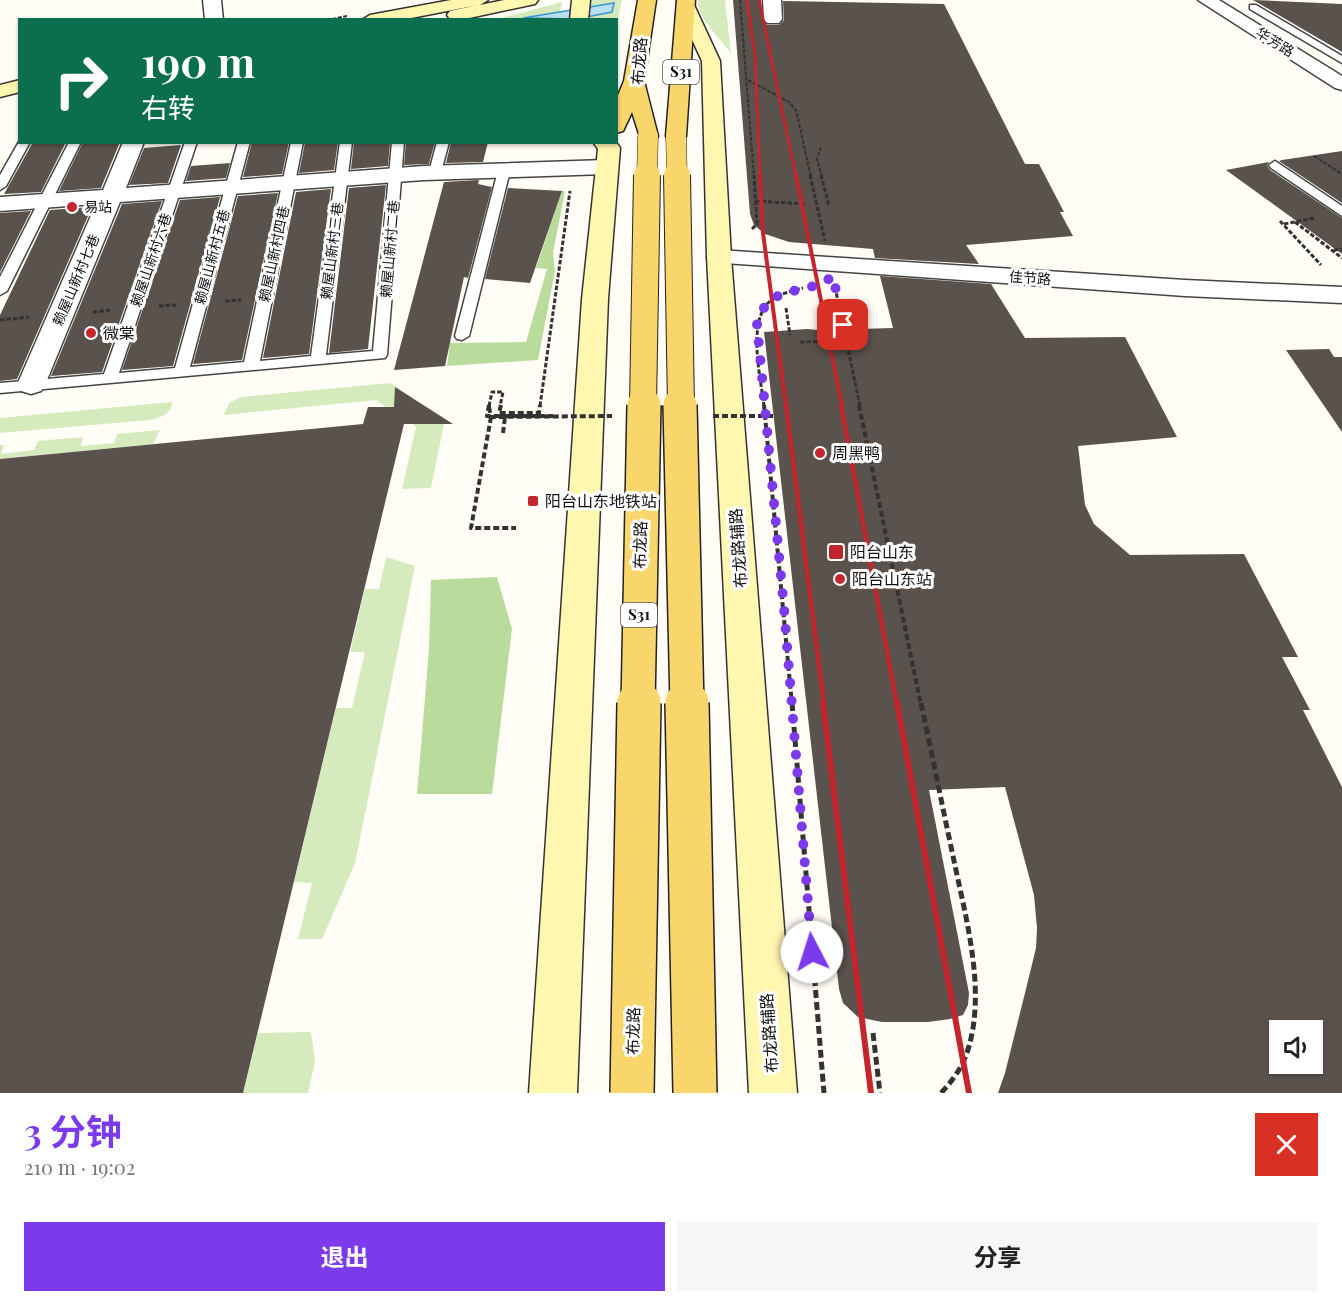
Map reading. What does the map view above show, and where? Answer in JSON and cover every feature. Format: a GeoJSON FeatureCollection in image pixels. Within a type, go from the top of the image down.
{"type":"FeatureCollection","features":[{"type":"Feature","properties":{"kind":"main road"},"geometry":{"type":"LineString","coordinates":[[400,17],[479,0]]}},
{"type":"Feature","properties":{"kind":"main road"},"geometry":{"type":"LineString","coordinates":[[444,18],[529,0]]}},
{"type":"Feature","properties":{"kind":"main road","name":"布龙路"},"geometry":{"type":"LineString","coordinates":[[632,1093],[624,143],[647,0]]}},
{"type":"Feature","properties":{"kind":"main road","name":"布龙路"},"geometry":{"type":"LineString","coordinates":[[686,4],[624,143],[678,309],[696,1093]]}},
{"type":"Feature","properties":{"kind":"main road","name":"布龙路辅路"},"geometry":{"type":"LineString","coordinates":[[686,4],[711,61],[719,257],[773,1093]]}},
{"type":"Feature","properties":{"kind":"main road"},"geometry":{"type":"LineString","coordinates":[[553,1093],[594,311],[634,81]]}},
{"type":"Feature","properties":{"kind":"main road"},"geometry":{"type":"LineString","coordinates":[[0,90],[18,87]]}},
{"type":"Feature","properties":{"kind":"main road"},"geometry":{"type":"LineString","coordinates":[[0,103],[18,99]]}},
{"type":"Feature","properties":{"kind":"street"},"geometry":{"type":"LineString","coordinates":[[212,0],[214,18]]}},
{"type":"Feature","properties":{"kind":"street"},"geometry":{"type":"LineString","coordinates":[[772,0],[773,19]]}},
{"type":"Feature","properties":{"kind":"street","name":"华芳路"},"geometry":{"type":"LineString","coordinates":[[1207,0],[1342,84]]}},
{"type":"Feature","properties":{"kind":"street"},"geometry":{"type":"LineString","coordinates":[[0,204],[435,172],[504,171],[624,143]]}},
{"type":"Feature","properties":{"kind":"street","name":"赖屋山新村七巷"},"geometry":{"type":"LineString","coordinates":[[31,385],[133,144]]}},
{"type":"Feature","properties":{"kind":"street","name":"佳节路"},"geometry":{"type":"LineString","coordinates":[[719,257],[1332,296]]}},
{"type":"Feature","properties":{"kind":"street"},"geometry":{"type":"LineString","coordinates":[[1332,296],[1342,312]]}},
{"type":"Feature","properties":{"kind":"lane"},"geometry":{"type":"LineString","coordinates":[[1247,4],[1342,60]]}},
{"type":"Feature","properties":{"kind":"lane"},"geometry":{"type":"LineString","coordinates":[[0,186],[23,144]]}},
{"type":"Feature","properties":{"kind":"lane"},"geometry":{"type":"LineString","coordinates":[[0,291],[74,144]]}},
{"type":"Feature","properties":{"kind":"lane","name":"赖屋山新村六巷"},"geometry":{"type":"LineString","coordinates":[[110,378],[190,144]]}},
{"type":"Feature","properties":{"kind":"lane","name":"赖屋山新村五巷"},"geometry":{"type":"LineString","coordinates":[[181,372],[243,144]]}},
{"type":"Feature","properties":{"kind":"lane","name":"赖屋山新村四巷"},"geometry":{"type":"LineString","coordinates":[[251,366],[297,144]]}},
{"type":"Feature","properties":{"kind":"lane","name":"赖屋山新村三巷"},"geometry":{"type":"LineString","coordinates":[[318,360],[346,144]]}},
{"type":"Feature","properties":{"kind":"lane","name":"赖屋山新村二巷"},"geometry":{"type":"LineString","coordinates":[[318,360],[380,355],[398,144]]}},
{"type":"Feature","properties":{"kind":"lane"},"geometry":{"type":"LineString","coordinates":[[435,172],[442,144]]}},
{"type":"Feature","properties":{"kind":"lane"},"geometry":{"type":"LineString","coordinates":[[1275,165],[1342,212]]}},
{"type":"Feature","properties":{"kind":"lane"},"geometry":{"type":"LineString","coordinates":[[462,336],[504,171]]}},
{"type":"Feature","properties":{"kind":"lane"},"geometry":{"type":"LineString","coordinates":[[0,388],[318,360]]}},
{"type":"Feature","properties":{"kind":"path"},"geometry":{"type":"LineString","coordinates":[[740,0],[748,80],[757,226],[752,229]]}},
{"type":"Feature","properties":{"kind":"path"},"geometry":{"type":"LineString","coordinates":[[748,80],[783,98],[796,110],[827,248]]}},
{"type":"Feature","properties":{"kind":"path"},"geometry":{"type":"LineString","coordinates":[[821,147],[817,159],[829,206]]}},
{"type":"Feature","properties":{"kind":"path"},"geometry":{"type":"LineString","coordinates":[[1314,156],[1342,174]]}},
{"type":"Feature","properties":{"kind":"path"},"geometry":{"type":"LineString","coordinates":[[516,528],[471,528],[491,417],[489,407],[492,392],[503,392],[500,413],[540,413],[570,195],[566,186]]}},
{"type":"Feature","properties":{"kind":"path"},"geometry":{"type":"LineString","coordinates":[[755,201],[805,204]]}},
{"type":"Feature","properties":{"kind":"path"},"geometry":{"type":"LineString","coordinates":[[1280,221],[1321,265]]}},
{"type":"Feature","properties":{"kind":"path"},"geometry":{"type":"LineString","coordinates":[[1295,222],[1342,258]]}},
{"type":"Feature","properties":{"kind":"path"},"geometry":{"type":"LineString","coordinates":[[1333,251],[1342,249]]}},
{"type":"Feature","properties":{"kind":"path"},"geometry":{"type":"LineString","coordinates":[[833,276],[972,949],[971,1043],[965,1064],[954,1082],[941,1093]]}},
{"type":"Feature","properties":{"kind":"path"},"geometry":{"type":"LineString","coordinates":[[810,286],[779,295],[766,304],[760,312],[757,324],[784,608],[824,1093]]}},
{"type":"Feature","properties":{"kind":"path"},"geometry":{"type":"LineString","coordinates":[[786,308],[790,335]]}},
{"type":"Feature","properties":{"kind":"path"},"geometry":{"type":"LineString","coordinates":[[801,342],[846,341]]}},
{"type":"Feature","properties":{"kind":"path"},"geometry":{"type":"LineString","coordinates":[[499,416],[503,392],[491,392],[487,416],[499,416],[553,416]]}},
{"type":"Feature","properties":{"kind":"path"},"geometry":{"type":"LineString","coordinates":[[503,433],[505,417]]}},
{"type":"Feature","properties":{"kind":"path"},"geometry":{"type":"LineString","coordinates":[[873,1033],[880,1093]]}},
{"type":"Feature","properties":{"kind":"green space"},"geometry":{"type":"Polygon","coordinates":[[[588,0],[622,0],[618,19],[588,18],[612,12],[614,4],[589,8],[588,0]]]}},
{"type":"Feature","properties":{"kind":"green space"},"geometry":{"type":"Polygon","coordinates":[[[698,0],[725,0],[731,54],[705,21],[698,7],[698,0]]]}},
{"type":"Feature","properties":{"kind":"green space"},"geometry":{"type":"Polygon","coordinates":[[[562,2],[559,18],[502,18],[562,2]]]}},
{"type":"Feature","properties":{"kind":"green space"},"geometry":{"type":"Polygon","coordinates":[[[562,191],[565,191],[553,253],[555,271],[538,360],[447,366],[450,343],[526,342],[547,269],[536,268],[562,191]]]}},
{"type":"Feature","properties":{"kind":"green space"},"geometry":{"type":"Polygon","coordinates":[[[390,383],[426,407],[386,407],[376,400],[224,415],[229,403],[241,397],[390,383]]]}},
{"type":"Feature","properties":{"kind":"green space"},"geometry":{"type":"Polygon","coordinates":[[[172,402],[168,412],[150,420],[0,433],[0,418],[172,402]]]}},
{"type":"Feature","properties":{"kind":"green space"},"geometry":{"type":"Polygon","coordinates":[[[412,424],[444,424],[431,488],[402,489],[416,427],[412,424]]]}},
{"type":"Feature","properties":{"kind":"green space"},"geometry":{"type":"Polygon","coordinates":[[[160,430],[153,444],[0,459],[0,445],[4,445],[1,454],[34,450],[38,441],[83,437],[81,446],[114,443],[117,434],[160,430]]]}},
{"type":"Feature","properties":{"kind":"green space"},"geometry":{"type":"Polygon","coordinates":[[[386,557],[415,566],[355,863],[322,939],[298,939],[312,883],[294,882],[336,708],[352,708],[365,652],[350,652],[365,589],[379,589],[386,557]]]}},
{"type":"Feature","properties":{"kind":"green space"},"geometry":{"type":"Polygon","coordinates":[[[497,577],[512,629],[492,794],[417,794],[429,650],[431,580],[497,577]]]}},
{"type":"Feature","properties":{"kind":"green space"},"geometry":{"type":"Polygon","coordinates":[[[311,1032],[315,1062],[308,1093],[243,1093],[258,1033],[311,1032]]]}},
{"type":"Feature","properties":{"kind":"water"},"geometry":{"type":"Polygon","coordinates":[[[614,3],[612,12],[581,18],[523,18],[614,3]]]}},
{"type":"Feature","properties":{"kind":"building"},"geometry":{"type":"Polygon","coordinates":[[[733,0],[761,0],[762,19],[767,25],[779,25],[784,20],[783,1],[944,4],[1025,164],[1039,164],[1064,212],[1060,212],[1073,236],[966,245],[979,264],[875,258],[873,249],[789,242],[765,234],[754,225],[750,214],[733,0]]]}},
{"type":"Feature","properties":{"kind":"building"},"geometry":{"type":"Polygon","coordinates":[[[1253,0],[1342,4],[1342,52],[1253,0]]]}},
{"type":"Feature","properties":{"kind":"building"},"geometry":{"type":"Polygon","coordinates":[[[32,144],[65,144],[41,192],[4,194],[32,144]]]}},
{"type":"Feature","properties":{"kind":"building"},"geometry":{"type":"Polygon","coordinates":[[[82,144],[119,144],[101,188],[59,191],[82,144]]]}},
{"type":"Feature","properties":{"kind":"building"},"geometry":{"type":"Polygon","coordinates":[[[251,144],[289,144],[282,174],[243,177],[251,144]]]}},
{"type":"Feature","properties":{"kind":"building"},"geometry":{"type":"Polygon","coordinates":[[[305,144],[338,144],[334,170],[299,173],[305,144]]]}},
{"type":"Feature","properties":{"kind":"building"},"geometry":{"type":"Polygon","coordinates":[[[354,144],[390,144],[388,166],[351,169],[354,144]]]}},
{"type":"Feature","properties":{"kind":"building"},"geometry":{"type":"Polygon","coordinates":[[[406,144],[434,144],[429,164],[404,165],[406,144]]]}},
{"type":"Feature","properties":{"kind":"building"},"geometry":{"type":"Polygon","coordinates":[[[451,144],[488,144],[483,162],[446,163],[451,144]]]}},
{"type":"Feature","properties":{"kind":"building"},"geometry":{"type":"Polygon","coordinates":[[[181,145],[168,183],[129,185],[144,148],[181,145]]]}},
{"type":"Feature","properties":{"kind":"building"},"geometry":{"type":"Polygon","coordinates":[[[1342,151],[1342,203],[1279,161],[1282,160],[1342,151]]]}},
{"type":"Feature","properties":{"kind":"building"},"geometry":{"type":"Polygon","coordinates":[[[1269,162],[1267,165],[1270,170],[1342,218],[1342,254],[1226,170],[1269,162]]]}},
{"type":"Feature","properties":{"kind":"building"},"geometry":{"type":"Polygon","coordinates":[[[230,163],[226,178],[186,181],[191,166],[230,163]]]}},
{"type":"Feature","properties":{"kind":"building"},"geometry":{"type":"Polygon","coordinates":[[[479,180],[478,184],[492,187],[468,278],[464,277],[445,366],[394,370],[444,182],[479,180]]]}},
{"type":"Feature","properties":{"kind":"building"},"geometry":{"type":"Polygon","coordinates":[[[386,185],[368,349],[329,353],[349,188],[386,185]]]}},
{"type":"Feature","properties":{"kind":"building"},"geometry":{"type":"Polygon","coordinates":[[[508,188],[562,191],[530,283],[485,279],[508,188]]]}},
{"type":"Feature","properties":{"kind":"building"},"geometry":{"type":"Polygon","coordinates":[[[331,189],[309,354],[263,358],[296,192],[331,189]]]}},
{"type":"Feature","properties":{"kind":"building"},"geometry":{"type":"Polygon","coordinates":[[[278,193],[242,360],[193,364],[238,196],[278,193]]]}},
{"type":"Feature","properties":{"kind":"building"},"geometry":{"type":"Polygon","coordinates":[[[220,197],[173,366],[122,370],[180,200],[220,197]]]}},
{"type":"Feature","properties":{"kind":"building"},"geometry":{"type":"Polygon","coordinates":[[[162,201],[102,372],[51,376],[122,204],[162,201]]]}},
{"type":"Feature","properties":{"kind":"building"},"geometry":{"type":"Polygon","coordinates":[[[92,207],[17,379],[0,381],[0,315],[50,210],[92,207]]]}},
{"type":"Feature","properties":{"kind":"building"},"geometry":{"type":"Polygon","coordinates":[[[31,211],[0,272],[0,213],[31,211]]]}},
{"type":"Feature","properties":{"kind":"building"},"geometry":{"type":"Polygon","coordinates":[[[880,276],[991,284],[1025,338],[1125,337],[1177,437],[1078,446],[1085,505],[1094,524],[1130,555],[1244,554],[1298,657],[1282,657],[1310,710],[1303,710],[1342,787],[1342,1093],[998,1093],[1036,948],[1037,928],[1034,895],[1005,787],[929,790],[969,993],[968,1005],[963,1015],[928,1022],[882,1022],[858,1017],[843,1003],[839,989],[764,332],[807,329],[860,334],[859,329],[893,328],[880,276]]]}},
{"type":"Feature","properties":{"kind":"building"},"geometry":{"type":"Polygon","coordinates":[[[1329,349],[1334,357],[1342,357],[1342,432],[1286,350],[1329,349]]]}},
{"type":"Feature","properties":{"kind":"building"},"geometry":{"type":"Polygon","coordinates":[[[395,387],[453,424],[404,424],[243,1093],[0,1093],[0,459],[363,424],[368,407],[394,407],[395,387]]]}},
{"type":"Feature","properties":{"kind":"railway"},"geometry":{"type":"LineString","coordinates":[[747,0],[755,56],[760,177]]}},
{"type":"Feature","properties":{"kind":"railway"},"geometry":{"type":"LineString","coordinates":[[759,0],[796,177]]}},
{"type":"Feature","properties":{"kind":"railway"},"geometry":{"type":"LineString","coordinates":[[760,175],[763,233],[786,406]]}},
{"type":"Feature","properties":{"kind":"railway"},"geometry":{"type":"LineString","coordinates":[[796,175],[842,406]]}},
{"type":"Feature","properties":{"kind":"railway"},"geometry":{"type":"LineString","coordinates":[[786,405],[824,705]]}},
{"type":"Feature","properties":{"kind":"railway"},"geometry":{"type":"LineString","coordinates":[[841,405],[897,705]]}},
{"type":"Feature","properties":{"kind":"railway"},"geometry":{"type":"LineString","coordinates":[[823,703],[871,1093]]}},
{"type":"Feature","properties":{"kind":"railway"},"geometry":{"type":"LineString","coordinates":[[897,703],[969,1093]]}},
{"type":"Feature","properties":{"kind":"place","name":"易站"},"geometry":{"type":"Point","coordinates":[72,207]}},
{"type":"Feature","properties":{"kind":"place","name":"微棠"},"geometry":{"type":"Point","coordinates":[91,333]}},
{"type":"Feature","properties":{"kind":"place","name":"周黑鸭"},"geometry":{"type":"Point","coordinates":[820,453]}},
{"type":"Feature","properties":{"kind":"place","name":"阳台山东地铁站"},"geometry":{"type":"Point","coordinates":[533,501]}},
{"type":"Feature","properties":{"kind":"place","name":"阳台山东"},"geometry":{"type":"Point","coordinates":[836,552]}},
{"type":"Feature","properties":{"kind":"place","name":"阳台山东站"},"geometry":{"type":"Point","coordinates":[840,579]}},
{"type":"Feature","properties":{"kind":"route"},"geometry":{"type":"LineString","coordinates":[[812,952],[784,608],[757,324],[760,312],[766,304],[779,295],[823,283],[833,276],[843,325]]}}]}
